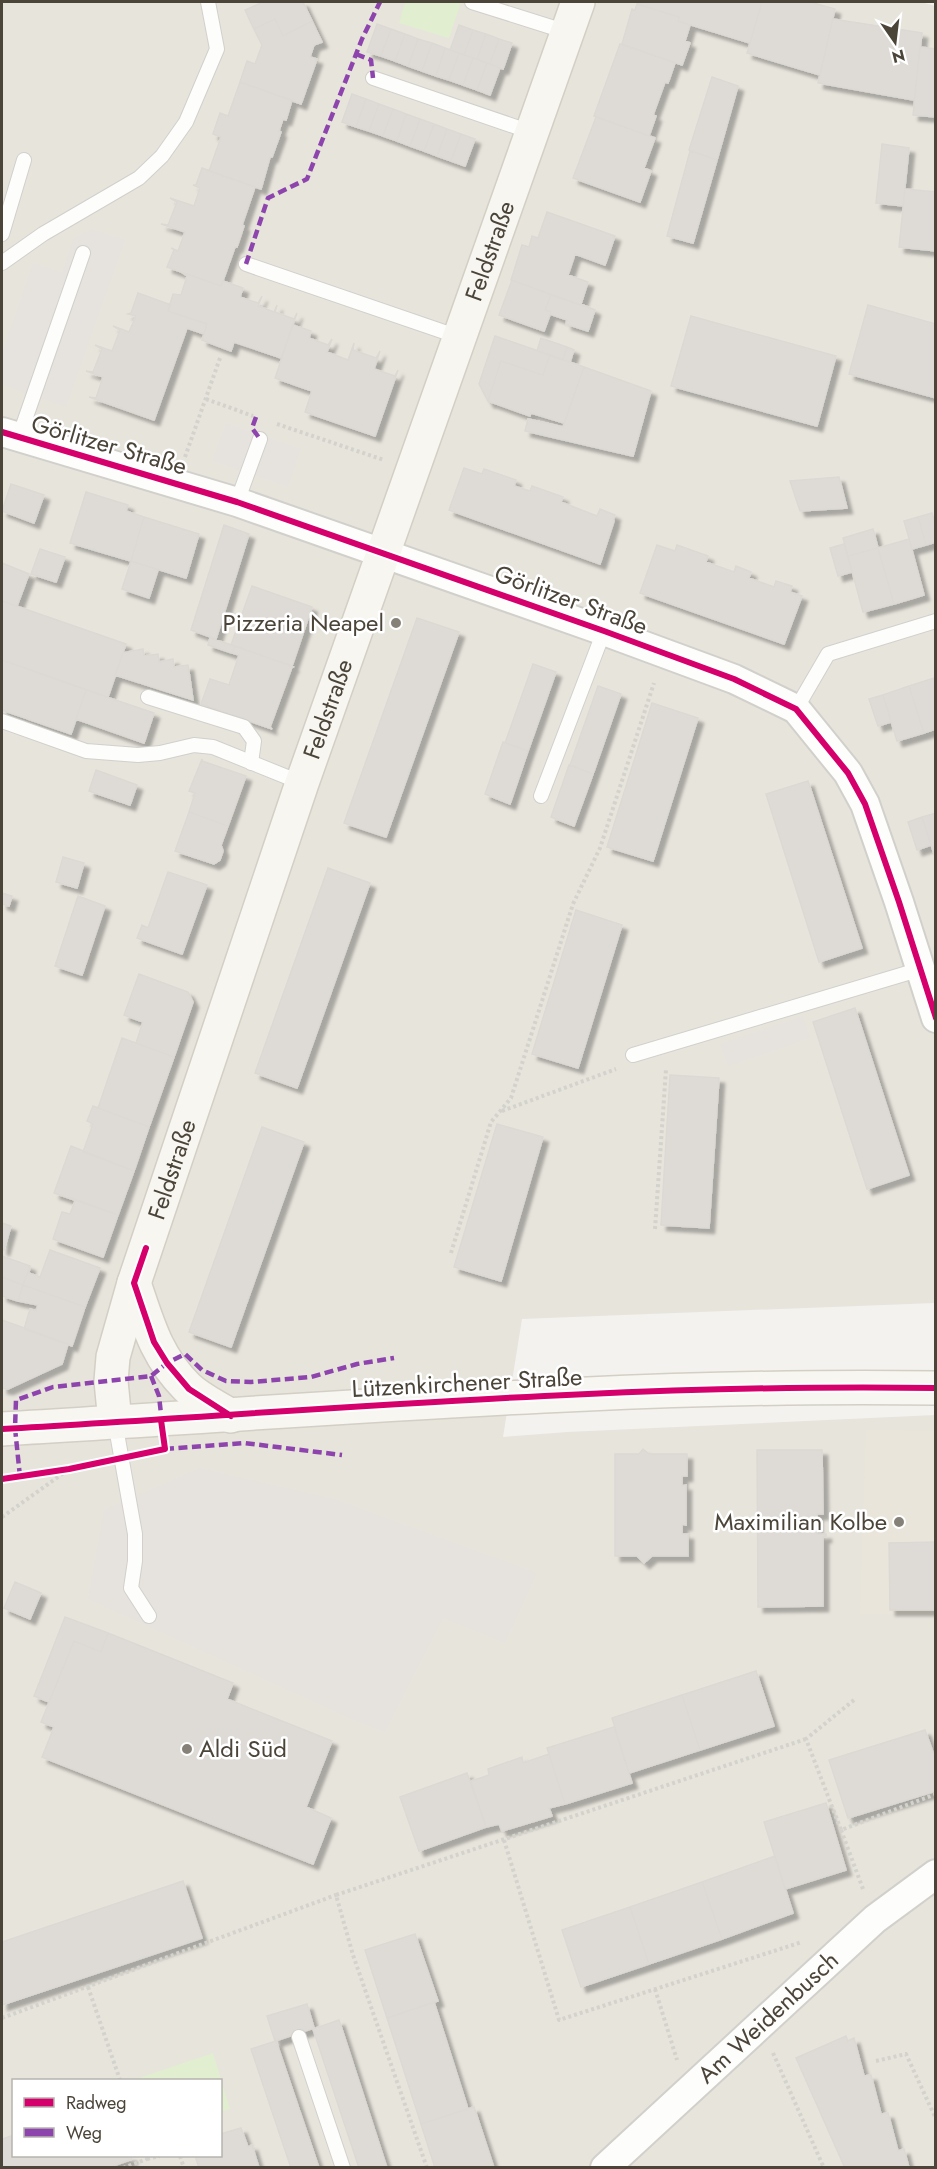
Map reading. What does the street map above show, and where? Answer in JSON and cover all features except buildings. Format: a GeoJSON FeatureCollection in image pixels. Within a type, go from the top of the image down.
{"type":"FeatureCollection","features":[{"type":"Feature","properties":{"kind":"main road","name":"Feldstraße"},"geometry":{"type":"LineString","coordinates":[[115,1422],[111,1381],[113,1357],[134,1283],[302,783],[578,2]]}},
{"type":"Feature","properties":{"kind":"main road"},"geometry":{"type":"LineString","coordinates":[[134,1283],[154,1342],[166,1363],[189,1389],[231,1416]]}},
{"type":"Feature","properties":{"kind":"main road","name":"Lützenkirchener Straße"},"geometry":{"type":"LineString","coordinates":[[2,1429],[697,1388],[832,1386],[936,1388]]}},
{"type":"Feature","properties":{"kind":"street","name":"Görlitzer Straße"},"geometry":{"type":"LineString","coordinates":[[10,435],[237,502],[734,678],[796,710],[848,773],[865,804],[936,1018]]}},
{"type":"Feature","properties":{"kind":"street","name":"Am Weidenbusch"},"geometry":{"type":"LineString","coordinates":[[605,2168],[875,1919],[936,1874]]}},
{"type":"Feature","properties":{"kind":"lane"},"geometry":{"type":"LineString","coordinates":[[2,263],[43,234],[139,178],[162,156],[186,122],[217,49],[208,2]]}},
{"type":"Feature","properties":{"kind":"lane"},"geometry":{"type":"LineString","coordinates":[[472,2],[567,32]]}},
{"type":"Feature","properties":{"kind":"lane"},"geometry":{"type":"LineString","coordinates":[[372,78],[531,132]]}},
{"type":"Feature","properties":{"kind":"lane"},"geometry":{"type":"LineString","coordinates":[[2,234],[24,160]]}},
{"type":"Feature","properties":{"kind":"lane"},"geometry":{"type":"LineString","coordinates":[[10,435],[83,253]]}},
{"type":"Feature","properties":{"kind":"lane"},"geometry":{"type":"LineString","coordinates":[[246,264],[459,337]]}},
{"type":"Feature","properties":{"kind":"lane"},"geometry":{"type":"LineString","coordinates":[[237,502],[260,439]]}},
{"type":"Feature","properties":{"kind":"lane"},"geometry":{"type":"LineString","coordinates":[[796,710],[828,654],[936,621]]}},
{"type":"Feature","properties":{"kind":"lane"},"geometry":{"type":"LineString","coordinates":[[541,796],[604,631]]}},
{"type":"Feature","properties":{"kind":"lane"},"geometry":{"type":"LineString","coordinates":[[148,697],[244,727],[254,741],[251,763]]}},
{"type":"Feature","properties":{"kind":"lane"},"geometry":{"type":"LineString","coordinates":[[2,721],[86,751],[138,755],[194,745],[213,747],[302,783]]}},
{"type":"Feature","properties":{"kind":"lane"},"geometry":{"type":"LineString","coordinates":[[633,1055],[921,969]]}},
{"type":"Feature","properties":{"kind":"lane"},"geometry":{"type":"LineString","coordinates":[[115,1422],[135,1534],[135,1561],[131,1588],[149,1616]]}},
{"type":"Feature","properties":{"kind":"lane"},"geometry":{"type":"LineString","coordinates":[[299,2037],[343,2168]]}},
{"type":"Feature","properties":{"kind":"path"},"geometry":{"type":"LineString","coordinates":[[176,483],[220,358]]}},
{"type":"Feature","properties":{"kind":"path"},"geometry":{"type":"LineString","coordinates":[[206,399],[256,417]]}},
{"type":"Feature","properties":{"kind":"path"},"geometry":{"type":"LineString","coordinates":[[267,420],[412,470]]}},
{"type":"Feature","properties":{"kind":"path"},"geometry":{"type":"LineString","coordinates":[[451,1253],[490,1122],[511,1098],[573,904],[600,848],[664,653]]}},
{"type":"Feature","properties":{"kind":"path"},"geometry":{"type":"LineString","coordinates":[[655,1229],[667,1044]]}},
{"type":"Feature","properties":{"kind":"path"},"geometry":{"type":"LineString","coordinates":[[502,1111],[635,1062],[633,1055]]}},
{"type":"Feature","properties":{"kind":"path"},"geometry":{"type":"LineString","coordinates":[[2,1517],[69,1469]]}},
{"type":"Feature","properties":{"kind":"path"},"geometry":{"type":"LineString","coordinates":[[2,2018],[336,1895],[806,1739],[854,1700]]}},
{"type":"Feature","properties":{"kind":"path"},"geometry":{"type":"LineString","coordinates":[[806,1739],[875,1919]]}},
{"type":"Feature","properties":{"kind":"path"},"geometry":{"type":"LineString","coordinates":[[841,1830],[936,1794]]}},
{"type":"Feature","properties":{"kind":"path"},"geometry":{"type":"LineString","coordinates":[[504,1840],[559,2020],[809,1940]]}},
{"type":"Feature","properties":{"kind":"path"},"geometry":{"type":"LineString","coordinates":[[336,1895],[353,1955],[427,2168]]}},
{"type":"Feature","properties":{"kind":"path"},"geometry":{"type":"LineString","coordinates":[[88,1987],[120,2079]]}},
{"type":"Feature","properties":{"kind":"path"},"geometry":{"type":"LineString","coordinates":[[655,1989],[687,2092]]}},
{"type":"Feature","properties":{"kind":"path"},"geometry":{"type":"LineString","coordinates":[[755,2029],[770,2048],[824,2168]]}},
{"type":"Feature","properties":{"kind":"path"},"geometry":{"type":"LineString","coordinates":[[876,2061],[906,2054],[936,2119]]}},
{"type":"Feature","properties":{"kind":"path"},"geometry":{"type":"LineString","coordinates":[[123,2168],[146,2157]]}},
{"type":"Feature","properties":{"kind":"shaded area"},"geometry":{"type":"Polygon","coordinates":[[[2,2],[921,2],[935,6],[935,1303],[522,1319],[503,1437],[935,1415],[935,2167],[2,2168],[2,2]]]}},
{"type":"Feature","properties":{"kind":"shaded area"},"geometry":{"type":"Polygon","coordinates":[[[91,229],[125,240],[66,407],[2,385],[2,354],[33,263],[62,273],[73,239],[91,229]]]}},
{"type":"Feature","properties":{"kind":"shaded area"},"geometry":{"type":"Polygon","coordinates":[[[226,423],[301,449],[288,487],[212,461],[226,423]]]}},
{"type":"Feature","properties":{"kind":"shaded area"},"geometry":{"type":"Polygon","coordinates":[[[803,1016],[810,1038],[728,1066],[720,1044],[803,1016]]]}},
{"type":"Feature","properties":{"kind":"shaded area","name":"Maximilian Kolbe"},"geometry":{"type":"Polygon","coordinates":[[[866,1430],[935,1431],[935,1614],[860,1614],[866,1430]]]}},
{"type":"Feature","properties":{"kind":"shaded area"},"geometry":{"type":"Polygon","coordinates":[[[200,1468],[334,1499],[537,1573],[505,1643],[443,1618],[385,1732],[358,1722],[88,1599],[104,1510],[200,1468]]]}},
{"type":"Feature","properties":{"kind":"green space"},"geometry":{"type":"Polygon","coordinates":[[[405,2],[461,2],[449,38],[399,23],[405,2]]]}},
{"type":"Feature","properties":{"kind":"green space"},"geometry":{"type":"Polygon","coordinates":[[[213,2053],[221,2079],[139,2079],[213,2053]]]}},
{"type":"Feature","properties":{"kind":"green space"},"geometry":{"type":"Polygon","coordinates":[[[222,2083],[230,2109],[222,2112],[222,2083]]]}},
{"type":"Feature","properties":{"kind":"marked path"},"geometry":{"type":"LineString","coordinates":[[246,264],[268,198],[307,179],[362,39],[380,2]]}},
{"type":"Feature","properties":{"kind":"marked path"},"geometry":{"type":"LineString","coordinates":[[356,54],[371,60],[373,78]]}},
{"type":"Feature","properties":{"kind":"marked path"},"geometry":{"type":"LineString","coordinates":[[256,417],[252,428],[260,439]]}},
{"type":"Feature","properties":{"kind":"marked path"},"geometry":{"type":"LineString","coordinates":[[20,1477],[15,1428],[16,1400],[53,1387],[151,1376],[167,1363],[185,1354],[202,1370],[226,1381],[251,1382],[311,1377],[357,1364],[394,1358]]}},
{"type":"Feature","properties":{"kind":"marked path"},"geometry":{"type":"LineString","coordinates":[[151,1376],[159,1396],[162,1423]]}},
{"type":"Feature","properties":{"kind":"marked path"},"geometry":{"type":"LineString","coordinates":[[165,1449],[244,1443],[342,1455]]}},
{"type":"Feature","properties":{"kind":"cycle path"},"geometry":{"type":"LineString","coordinates":[[2,432],[237,502],[734,679],[796,709],[848,773],[865,804],[936,1018]]}},
{"type":"Feature","properties":{"kind":"cycle path"},"geometry":{"type":"LineString","coordinates":[[146,1248],[134,1283],[154,1342],[167,1363],[189,1389],[231,1416]]}},
{"type":"Feature","properties":{"kind":"cycle path"},"geometry":{"type":"LineString","coordinates":[[2,1429],[585,1394],[702,1390],[936,1388]]}},
{"type":"Feature","properties":{"kind":"cycle path"},"geometry":{"type":"LineString","coordinates":[[2,1479],[69,1469],[165,1449],[161,1420]]}},
{"type":"Feature","properties":{"kind":"place","name":"Pizzeria Neapel"},"geometry":{"type":"Point","coordinates":[396,623]}},
{"type":"Feature","properties":{"kind":"place","name":"Maximilian Kolbe"},"geometry":{"type":"Point","coordinates":[899,1522]}},
{"type":"Feature","properties":{"kind":"place","name":"Aldi Süd"},"geometry":{"type":"Point","coordinates":[187,1749]}}]}
